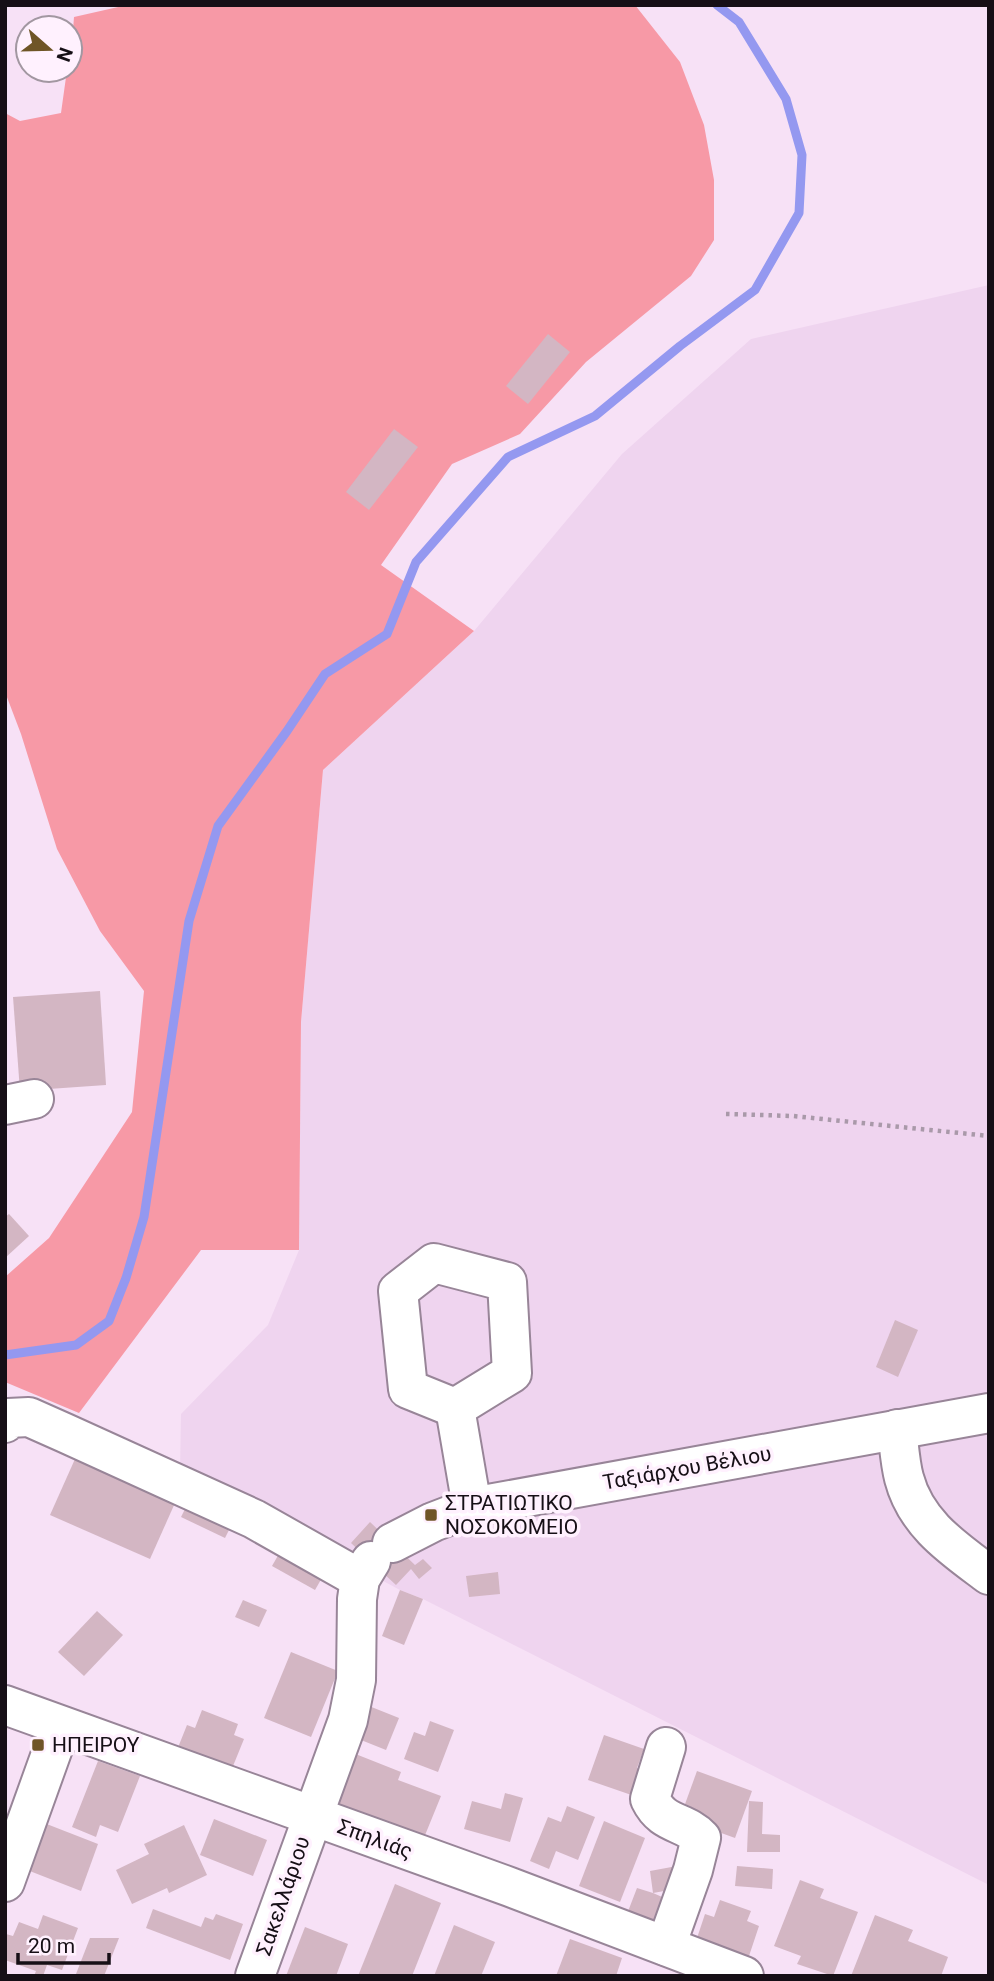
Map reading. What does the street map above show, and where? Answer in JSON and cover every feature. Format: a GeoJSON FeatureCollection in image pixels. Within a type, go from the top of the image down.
{"type":"FeatureCollection","features":[{"type":"Feature","properties":{"kind":"street"},"geometry":{"type":"LineString","coordinates":[[455,1408],[472,1507]]}},
{"type":"Feature","properties":{"kind":"street","name":"Ταξιάρχου Βέλιου"},"geometry":{"type":"LineString","coordinates":[[375,1561],[433,1522],[472,1507],[989,1413]]}},
{"type":"Feature","properties":{"kind":"street"},"geometry":{"type":"LineString","coordinates":[[5,1423],[8,1418],[29,1417],[254,1519],[375,1561]]}},
{"type":"Feature","properties":{"kind":"street"},"geometry":{"type":"LineString","coordinates":[[897,1429],[904,1477],[912,1501],[926,1522],[946,1542],[989,1575]]}},
{"type":"Feature","properties":{"kind":"street","name":"Σακελλάριου"},"geometry":{"type":"LineString","coordinates":[[255,1976],[311,1816],[343,1735],[356,1680],[357,1599],[375,1561]]}},
{"type":"Feature","properties":{"kind":"street","name":"Σπηλιάς"},"geometry":{"type":"LineString","coordinates":[[5,1705],[744,1976]]}},
{"type":"Feature","properties":{"kind":"street"},"geometry":{"type":"LineString","coordinates":[[5,1882],[61,1726]]}},
{"type":"Feature","properties":{"kind":"street"},"geometry":{"type":"LineString","coordinates":[[666,1747],[650,1799],[656,1812],[701,1838],[693,1870],[666,1946]]}},
{"type":"Feature","properties":{"kind":"path"},"geometry":{"type":"LineString","coordinates":[[726,1114],[793,1116],[989,1136]]}},
{"type":"Feature","properties":{"kind":"shaded area"},"geometry":{"type":"Polygon","coordinates":[[[127,5],[635,5],[680,62],[704,125],[714,180],[714,240],[691,276],[586,362],[520,434],[452,464],[381,565],[474,631],[323,770],[301,1022],[299,1250],[201,1250],[79,1413],[5,1382],[5,1277],[49,1238],[132,1112],[144,991],[100,931],[57,849],[5,692],[5,113],[20,121],[61,113],[65,84],[84,84],[84,15],[127,5]]]}},
{"type":"Feature","properties":{"kind":"shaded area"},"geometry":{"type":"Polygon","coordinates":[[[989,285],[989,1885],[423,1599],[400,1590],[180,1472],[181,1414],[268,1325],[299,1250],[301,1022],[323,770],[474,631],[622,454],[751,339],[989,285]]]}},
{"type":"Feature","properties":{"kind":"building"},"geometry":{"type":"Polygon","coordinates":[[[548,334],[570,352],[528,404],[506,386],[548,334]]]}},
{"type":"Feature","properties":{"kind":"building"},"geometry":{"type":"Polygon","coordinates":[[[394,429],[418,447],[369,510],[346,492],[394,429]]]}},
{"type":"Feature","properties":{"kind":"building"},"geometry":{"type":"Polygon","coordinates":[[[100,991],[106,1085],[20,1091],[13,997],[100,991]]]}},
{"type":"Feature","properties":{"kind":"building"},"geometry":{"type":"Polygon","coordinates":[[[9,1214],[29,1236],[5,1258],[5,1217],[9,1214]]]}},
{"type":"Feature","properties":{"kind":"building"},"geometry":{"type":"Polygon","coordinates":[[[895,1320],[918,1330],[898,1377],[876,1367],[895,1320]]]}},
{"type":"Feature","properties":{"kind":"building"},"geometry":{"type":"Polygon","coordinates":[[[79,1450],[179,1494],[150,1559],[50,1515],[79,1450]]]}},
{"type":"Feature","properties":{"kind":"building"},"geometry":{"type":"Polygon","coordinates":[[[189,1501],[233,1522],[225,1538],[181,1517],[189,1501]]]}},
{"type":"Feature","properties":{"kind":"building"},"geometry":{"type":"Polygon","coordinates":[[[370,1522],[415,1565],[423,1559],[432,1568],[419,1579],[411,1569],[396,1585],[351,1543],[370,1522]]]}},
{"type":"Feature","properties":{"kind":"building"},"geometry":{"type":"Polygon","coordinates":[[[284,1545],[327,1569],[315,1590],[272,1566],[284,1545]]]}},
{"type":"Feature","properties":{"kind":"building"},"geometry":{"type":"Polygon","coordinates":[[[498,1572],[500,1594],[469,1597],[466,1576],[498,1572]]]}},
{"type":"Feature","properties":{"kind":"building"},"geometry":{"type":"Polygon","coordinates":[[[400,1590],[423,1599],[404,1645],[382,1636],[400,1590]]]}},
{"type":"Feature","properties":{"kind":"building"},"geometry":{"type":"Polygon","coordinates":[[[243,1600],[267,1610],[259,1627],[235,1617],[243,1600]]]}},
{"type":"Feature","properties":{"kind":"building"},"geometry":{"type":"Polygon","coordinates":[[[97,1611],[123,1635],[84,1676],[58,1652],[97,1611]]]}},
{"type":"Feature","properties":{"kind":"building"},"geometry":{"type":"Polygon","coordinates":[[[291,1652],[338,1671],[311,1737],[264,1718],[291,1652]]]}},
{"type":"Feature","properties":{"kind":"building"},"geometry":{"type":"Polygon","coordinates":[[[369,1706],[399,1718],[386,1750],[356,1738],[369,1706]]]}},
{"type":"Feature","properties":{"kind":"building"},"geometry":{"type":"Polygon","coordinates":[[[202,1710],[238,1724],[234,1735],[244,1739],[231,1771],[177,1750],[187,1725],[195,1728],[202,1710]]]}},
{"type":"Feature","properties":{"kind":"building"},"geometry":{"type":"Polygon","coordinates":[[[430,1721],[454,1730],[438,1772],[404,1759],[414,1732],[425,1736],[430,1721]]]}},
{"type":"Feature","properties":{"kind":"building"},"geometry":{"type":"Polygon","coordinates":[[[604,1735],[644,1749],[637,1768],[651,1773],[643,1799],[588,1780],[604,1735]]]}},
{"type":"Feature","properties":{"kind":"building"},"geometry":{"type":"Polygon","coordinates":[[[353,1753],[401,1772],[398,1780],[441,1796],[421,1845],[331,1810],[353,1753]]]}},
{"type":"Feature","properties":{"kind":"building"},"geometry":{"type":"Polygon","coordinates":[[[98,1761],[140,1776],[118,1832],[100,1825],[96,1837],[72,1827],[98,1761]]]}},
{"type":"Feature","properties":{"kind":"building"},"geometry":{"type":"Polygon","coordinates":[[[697,1771],[752,1791],[735,1838],[680,1818],[697,1771]]]}},
{"type":"Feature","properties":{"kind":"building"},"geometry":{"type":"Polygon","coordinates":[[[505,1793],[523,1798],[510,1842],[464,1829],[472,1801],[501,1809],[505,1793]]]}},
{"type":"Feature","properties":{"kind":"building"},"geometry":{"type":"Polygon","coordinates":[[[749,1801],[763,1802],[762,1834],[780,1835],[780,1852],[747,1852],[749,1801]]]}},
{"type":"Feature","properties":{"kind":"building"},"geometry":{"type":"Polygon","coordinates":[[[567,1806],[595,1817],[578,1860],[556,1851],[549,1869],[530,1861],[548,1817],[561,1822],[567,1806]]]}},
{"type":"Feature","properties":{"kind":"building"},"geometry":{"type":"Polygon","coordinates":[[[214,1819],[267,1840],[253,1876],[200,1855],[214,1819]]]}},
{"type":"Feature","properties":{"kind":"building"},"geometry":{"type":"Polygon","coordinates":[[[39,1821],[98,1844],[81,1891],[22,1868],[39,1821]]]}},
{"type":"Feature","properties":{"kind":"building"},"geometry":{"type":"Polygon","coordinates":[[[604,1821],[645,1838],[620,1902],[579,1886],[604,1821]]]}},
{"type":"Feature","properties":{"kind":"building"},"geometry":{"type":"Polygon","coordinates":[[[184,1825],[207,1875],[169,1893],[167,1888],[132,1904],[116,1870],[149,1854],[144,1844],[184,1825]]]}},
{"type":"Feature","properties":{"kind":"building"},"geometry":{"type":"Polygon","coordinates":[[[677,1866],[681,1888],[653,1893],[650,1871],[677,1866]]]}},
{"type":"Feature","properties":{"kind":"building"},"geometry":{"type":"Polygon","coordinates":[[[737,1866],[773,1869],[772,1889],[735,1886],[737,1866]]]}},
{"type":"Feature","properties":{"kind":"building"},"geometry":{"type":"Polygon","coordinates":[[[800,1880],[824,1889],[820,1898],[858,1912],[833,1976],[797,1964],[801,1956],[774,1946],[800,1880]]]}},
{"type":"Feature","properties":{"kind":"building"},"geometry":{"type":"Polygon","coordinates":[[[395,1884],[441,1903],[412,1976],[358,1976],[395,1884]]]}},
{"type":"Feature","properties":{"kind":"building"},"geometry":{"type":"Polygon","coordinates":[[[637,1888],[676,1903],[666,1929],[627,1914],[637,1888]]]}},
{"type":"Feature","properties":{"kind":"building"},"geometry":{"type":"Polygon","coordinates":[[[720,1900],[751,1911],[747,1921],[759,1926],[748,1959],[696,1941],[705,1914],[714,1917],[720,1900]]]}},
{"type":"Feature","properties":{"kind":"building"},"geometry":{"type":"Polygon","coordinates":[[[153,1909],[201,1927],[205,1917],[213,1920],[216,1914],[243,1924],[230,1960],[146,1928],[153,1909]]]}},
{"type":"Feature","properties":{"kind":"building"},"geometry":{"type":"Polygon","coordinates":[[[43,1915],[78,1928],[62,1970],[47,1965],[43,1976],[34,1976],[36,1971],[5,1960],[5,1937],[6,1934],[13,1936],[19,1922],[38,1929],[43,1915]]]}},
{"type":"Feature","properties":{"kind":"building"},"geometry":{"type":"Polygon","coordinates":[[[875,1915],[913,1930],[908,1941],[948,1957],[941,1976],[851,1976],[875,1915]]]}},
{"type":"Feature","properties":{"kind":"building"},"geometry":{"type":"Polygon","coordinates":[[[454,1925],[495,1942],[481,1976],[434,1976],[454,1925]]]}},
{"type":"Feature","properties":{"kind":"building"},"geometry":{"type":"Polygon","coordinates":[[[305,1927],[348,1944],[336,1976],[286,1976],[305,1927]]]}},
{"type":"Feature","properties":{"kind":"building"},"geometry":{"type":"Polygon","coordinates":[[[90,1938],[119,1938],[104,1976],[76,1974],[90,1938]]]}},
{"type":"Feature","properties":{"kind":"building"},"geometry":{"type":"Polygon","coordinates":[[[570,1939],[622,1958],[616,1976],[556,1976],[570,1939]]]}},
{"type":"Feature","properties":{"kind":"waterway"},"geometry":{"type":"LineString","coordinates":[[5,1355],[76,1345],[109,1321],[126,1278],[144,1217],[189,921],[218,826],[325,674],[387,634],[416,562],[508,457],[595,416],[680,346],[755,290],[799,213],[802,155],[786,99],[739,22],[717,5]]}},
{"type":"Feature","properties":{"kind":"place","name":"ΣΤΡΑΤΙΩΤΙΚΟ ΝΟΣΟΚΟΜΕΙΟ"},"geometry":{"type":"Point","coordinates":[431,1515]}},
{"type":"Feature","properties":{"kind":"place","name":"ΗΠΕΙΡΟΥ"},"geometry":{"type":"Point","coordinates":[38,1745]}}]}
